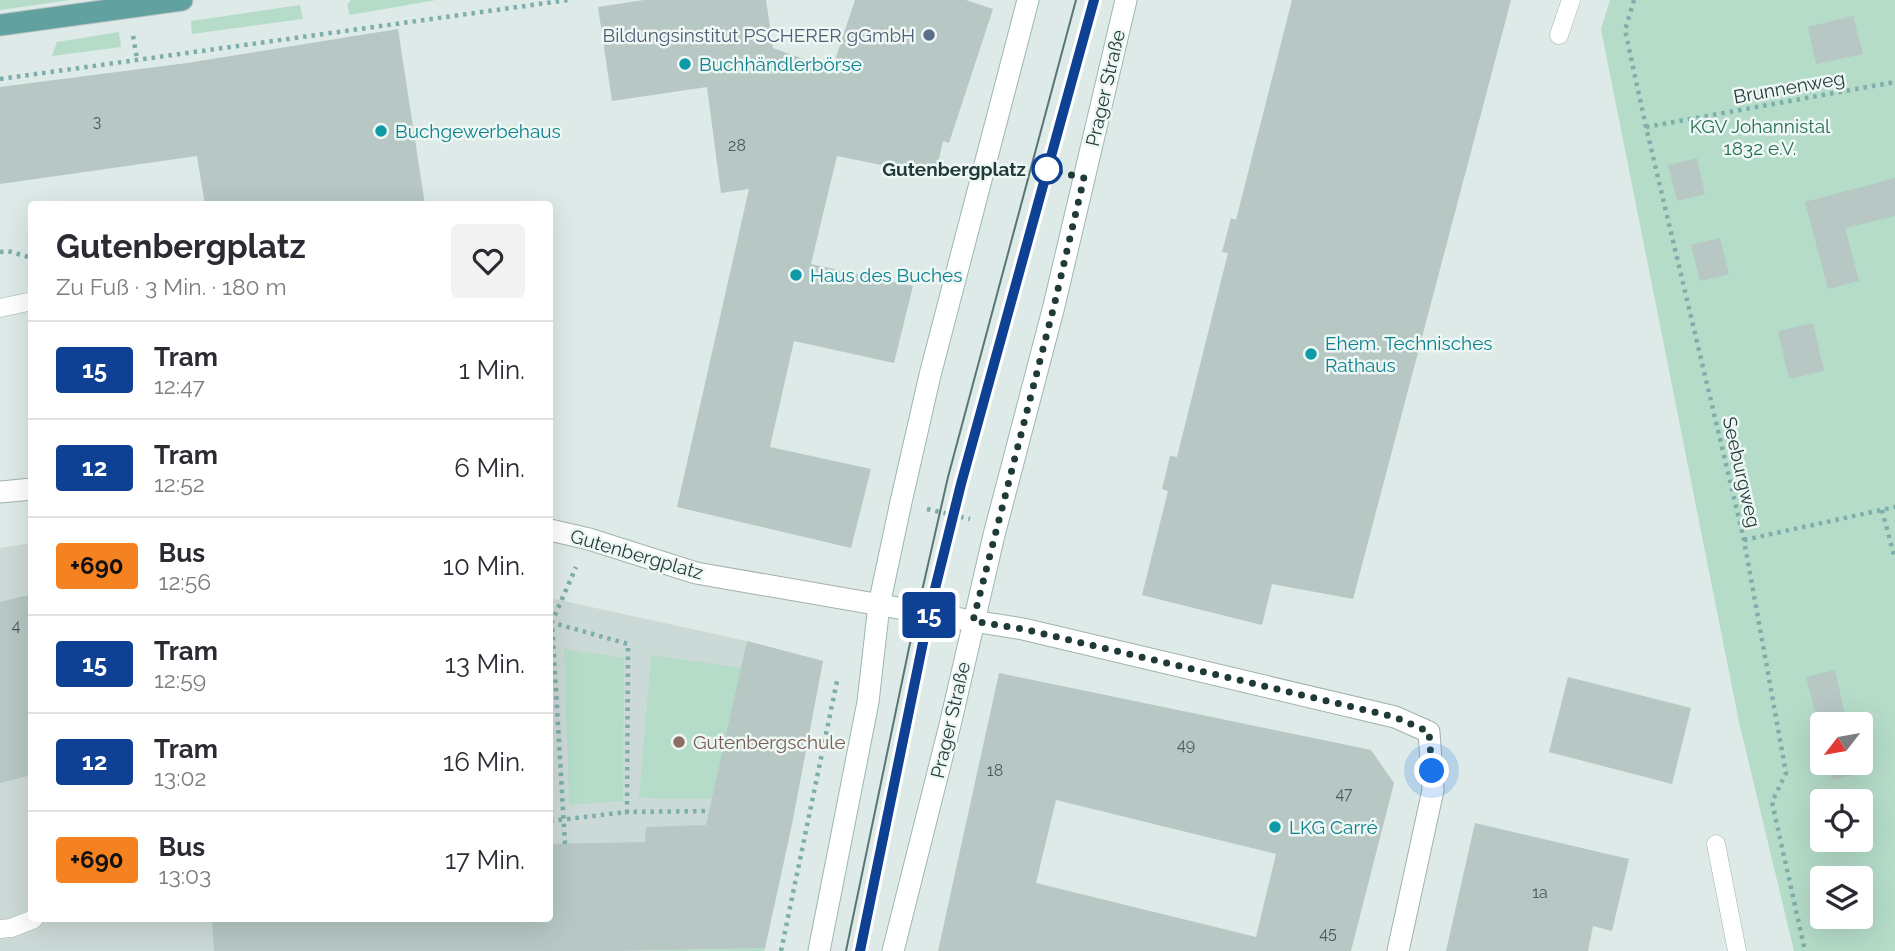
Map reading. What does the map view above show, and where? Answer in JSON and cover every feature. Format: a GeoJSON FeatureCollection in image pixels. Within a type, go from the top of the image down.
{"type":"FeatureCollection","features":[{"type":"Feature","properties":{"kind":"main road"},"geometry":{"type":"LineString","coordinates":[[0,25],[182,0]]}},
{"type":"Feature","properties":{"kind":"main road"},"geometry":{"type":"LineString","coordinates":[[819,951],[869,702],[879,606],[930,375],[1028,0]]}},
{"type":"Feature","properties":{"kind":"main road","name":"Prager Straße"},"geometry":{"type":"LineString","coordinates":[[893,951],[950,725],[973,621],[1054,306],[1126,0]]}},
{"type":"Feature","properties":{"kind":"main road"},"geometry":{"type":"LineString","coordinates":[[0,492],[28,489]]}},
{"type":"Feature","properties":{"kind":"main road","name":"Gutenbergplatz"},"geometry":{"type":"LineString","coordinates":[[553,531],[589,539],[696,573],[1023,629],[1395,717],[1429,732],[1433,790],[1398,951]]}},
{"type":"Feature","properties":{"kind":"lane"},"geometry":{"type":"LineString","coordinates":[[1559,35],[1571,0]]}},
{"type":"Feature","properties":{"kind":"lane"},"geometry":{"type":"LineString","coordinates":[[0,308],[28,302]]}},
{"type":"Feature","properties":{"kind":"lane"},"geometry":{"type":"LineString","coordinates":[[1716,844],[1737,951]]}},
{"type":"Feature","properties":{"kind":"lane"},"geometry":{"type":"LineString","coordinates":[[0,929],[28,921]]}},
{"type":"Feature","properties":{"kind":"path"},"geometry":{"type":"LineString","coordinates":[[0,79],[568,0]]}},
{"type":"Feature","properties":{"kind":"path","name":"Seeburgweg"},"geometry":{"type":"LineString","coordinates":[[1634,0],[1625,30],[1744,540],[1786,773],[1772,802],[1805,951]]}},
{"type":"Feature","properties":{"kind":"path","name":"Brunnenweg"},"geometry":{"type":"LineString","coordinates":[[1646,127],[1895,82]]}},
{"type":"Feature","properties":{"kind":"path"},"geometry":{"type":"LineString","coordinates":[[0,252],[28,257]]}},
{"type":"Feature","properties":{"kind":"path"},"geometry":{"type":"LineString","coordinates":[[927,499],[924,508],[971,520],[974,511]]}},
{"type":"Feature","properties":{"kind":"path"},"geometry":{"type":"LineString","coordinates":[[1744,540],[1895,507]]}},
{"type":"Feature","properties":{"kind":"path"},"geometry":{"type":"LineString","coordinates":[[1882,510],[1895,559]]}},
{"type":"Feature","properties":{"kind":"path"},"geometry":{"type":"LineString","coordinates":[[553,618],[564,594]]}},
{"type":"Feature","properties":{"kind":"path"},"geometry":{"type":"LineString","coordinates":[[553,623],[628,644],[627,812],[624,812]]}},
{"type":"Feature","properties":{"kind":"path"},"geometry":{"type":"LineString","coordinates":[[553,652],[565,844]]}},
{"type":"Feature","properties":{"kind":"path"},"geometry":{"type":"LineString","coordinates":[[781,951],[839,673]]}},
{"type":"Feature","properties":{"kind":"path"},"geometry":{"type":"LineString","coordinates":[[553,821],[624,812],[709,811]]}},
{"type":"Feature","properties":{"kind":"shaded area","name":"Gutenbergschule"},"geometry":{"type":"Polygon","coordinates":[[[28,543],[28,922],[553,922],[553,599],[747,641],[823,661],[765,948],[616,951],[0,951],[0,548],[28,543]]]}},
{"type":"Feature","properties":{"kind":"green space"},"geometry":{"type":"Polygon","coordinates":[[[0,0],[71,0],[0,10],[0,0]]]}},
{"type":"Feature","properties":{"kind":"green space"},"geometry":{"type":"Polygon","coordinates":[[[351,0],[436,0],[350,15],[347,5],[351,0]]]}},
{"type":"Feature","properties":{"kind":"green space","name":"KGV Johannistal 1832 e.V."},"geometry":{"type":"Polygon","coordinates":[[[1610,0],[1895,0],[1895,951],[1794,951],[1739,722],[1601,29],[1610,0]]]}},
{"type":"Feature","properties":{"kind":"green space"},"geometry":{"type":"Polygon","coordinates":[[[300,5],[303,19],[192,34],[191,21],[300,5]]]}},
{"type":"Feature","properties":{"kind":"green space"},"geometry":{"type":"Polygon","coordinates":[[[119,32],[121,47],[52,56],[57,42],[119,32]]]}},
{"type":"Feature","properties":{"kind":"green space"},"geometry":{"type":"Polygon","coordinates":[[[564,649],[624,658],[623,801],[569,805],[564,649]]]}},
{"type":"Feature","properties":{"kind":"green space"},"geometry":{"type":"Polygon","coordinates":[[[651,655],[742,668],[712,799],[639,798],[651,655]]]}},
{"type":"Feature","properties":{"kind":"green space"},"geometry":{"type":"Polygon","coordinates":[[[765,948],[764,951],[629,951],[765,948]]]}},
{"type":"Feature","properties":{"kind":"building","name":"Haus des Buches"},"geometry":{"type":"Polygon","coordinates":[[[644,0],[766,0],[773,48],[832,69],[855,0],[966,0],[993,9],[949,143],[943,141],[935,176],[837,156],[811,264],[913,286],[894,363],[794,341],[770,447],[871,469],[851,548],[677,507],[749,189],[721,193],[707,87],[612,101],[598,7],[644,0]]]}},
{"type":"Feature","properties":{"kind":"building","name":"Ehem. Technisches Rathaus"},"geometry":{"type":"Polygon","coordinates":[[[1292,0],[1511,0],[1353,599],[1272,584],[1262,625],[1142,595],[1168,491],[1162,489],[1170,456],[1177,457],[1228,253],[1222,252],[1231,218],[1236,220],[1292,0]]]}},
{"type":"Feature","properties":{"kind":"building"},"geometry":{"type":"Polygon","coordinates":[[[1853,16],[1863,54],[1816,64],[1808,27],[1853,16]]]}},
{"type":"Feature","properties":{"kind":"building"},"geometry":{"type":"Polygon","coordinates":[[[398,29],[424,201],[204,201],[197,156],[0,184],[0,87],[187,63],[398,29]]]}},
{"type":"Feature","properties":{"kind":"building"},"geometry":{"type":"Polygon","coordinates":[[[1697,158],[1705,194],[1677,201],[1668,165],[1697,158]]]}},
{"type":"Feature","properties":{"kind":"building"},"geometry":{"type":"Polygon","coordinates":[[[1895,178],[1895,216],[1845,228],[1859,281],[1828,289],[1805,202],[1895,178]]]}},
{"type":"Feature","properties":{"kind":"building"},"geometry":{"type":"Polygon","coordinates":[[[1720,238],[1729,274],[1700,281],[1691,245],[1720,238]]]}},
{"type":"Feature","properties":{"kind":"building"},"geometry":{"type":"Polygon","coordinates":[[[1813,323],[1824,371],[1789,379],[1778,331],[1813,323]]]}},
{"type":"Feature","properties":{"kind":"building"},"geometry":{"type":"Polygon","coordinates":[[[28,595],[28,776],[0,783],[0,602],[28,595]]]}},
{"type":"Feature","properties":{"kind":"building"},"geometry":{"type":"Polygon","coordinates":[[[747,641],[823,661],[765,948],[616,951],[214,951],[212,922],[553,922],[553,844],[645,842],[646,827],[706,825],[747,641]]]}},
{"type":"Feature","properties":{"kind":"building"},"geometry":{"type":"Polygon","coordinates":[[[1835,670],[1844,712],[1815,712],[1806,677],[1835,670]]]}},
{"type":"Feature","properties":{"kind":"building","name":"LKG Carré"},"geometry":{"type":"Polygon","coordinates":[[[999,673],[1371,750],[1394,783],[1351,951],[938,951],[999,673]],[[1056,800],[1036,883],[1256,937],[1276,854],[1056,800]]]}},
{"type":"Feature","properties":{"kind":"building"},"geometry":{"type":"Polygon","coordinates":[[[1568,677],[1691,708],[1672,784],[1549,752],[1568,677]]]}},
{"type":"Feature","properties":{"kind":"building"},"geometry":{"type":"Polygon","coordinates":[[[1831,775],[1854,775],[1832,780],[1831,775]]]}},
{"type":"Feature","properties":{"kind":"building"},"geometry":{"type":"Polygon","coordinates":[[[1475,823],[1629,859],[1612,931],[1593,926],[1588,951],[1446,951],[1475,823]]]}},
{"type":"Feature","properties":{"kind":"tram line"},"geometry":{"type":"LineString","coordinates":[[846,951],[909,648],[948,477],[1076,0]]}},
{"type":"Feature","properties":{"kind":"tram line"},"geometry":{"type":"LineString","coordinates":[[860,951],[929,613],[961,484],[1094,0]]}},
{"type":"Feature","properties":{"kind":"tram line","name":"15"},"geometry":{"type":"LineString","coordinates":[[860,951],[929,613],[961,484],[1094,0]]}},
{"type":"Feature","properties":{"kind":"place","name":"Bildungsinstitut PSCHERER gGmbH"},"geometry":{"type":"Point","coordinates":[929,35]}},
{"type":"Feature","properties":{"kind":"place","name":"Buchhändlerbörse"},"geometry":{"type":"Point","coordinates":[685,64]}},
{"type":"Feature","properties":{"kind":"place","name":"Buchgewerbehaus"},"geometry":{"type":"Point","coordinates":[381,131]}},
{"type":"Feature","properties":{"kind":"place","name":"Gutenbergplatz"},"geometry":{"type":"Point","coordinates":[1047,169]}},
{"type":"Feature","properties":{"kind":"place","name":"Haus des Buches"},"geometry":{"type":"Point","coordinates":[796,275]}},
{"type":"Feature","properties":{"kind":"place","name":"Ehem. Technisches Rathaus"},"geometry":{"type":"Point","coordinates":[1311,354]}},
{"type":"Feature","properties":{"kind":"place","name":"Gutenbergschule"},"geometry":{"type":"Point","coordinates":[679,742]}},
{"type":"Feature","properties":{"kind":"place","name":"LKG Carré"},"geometry":{"type":"Point","coordinates":[1275,827]}},
{"type":"Feature","properties":{"kind":"route"},"geometry":{"type":"LineString","coordinates":[[1047,169],[1084,178],[973,621],[1023,629],[1395,717],[1429,732],[1432,771]]}}]}
